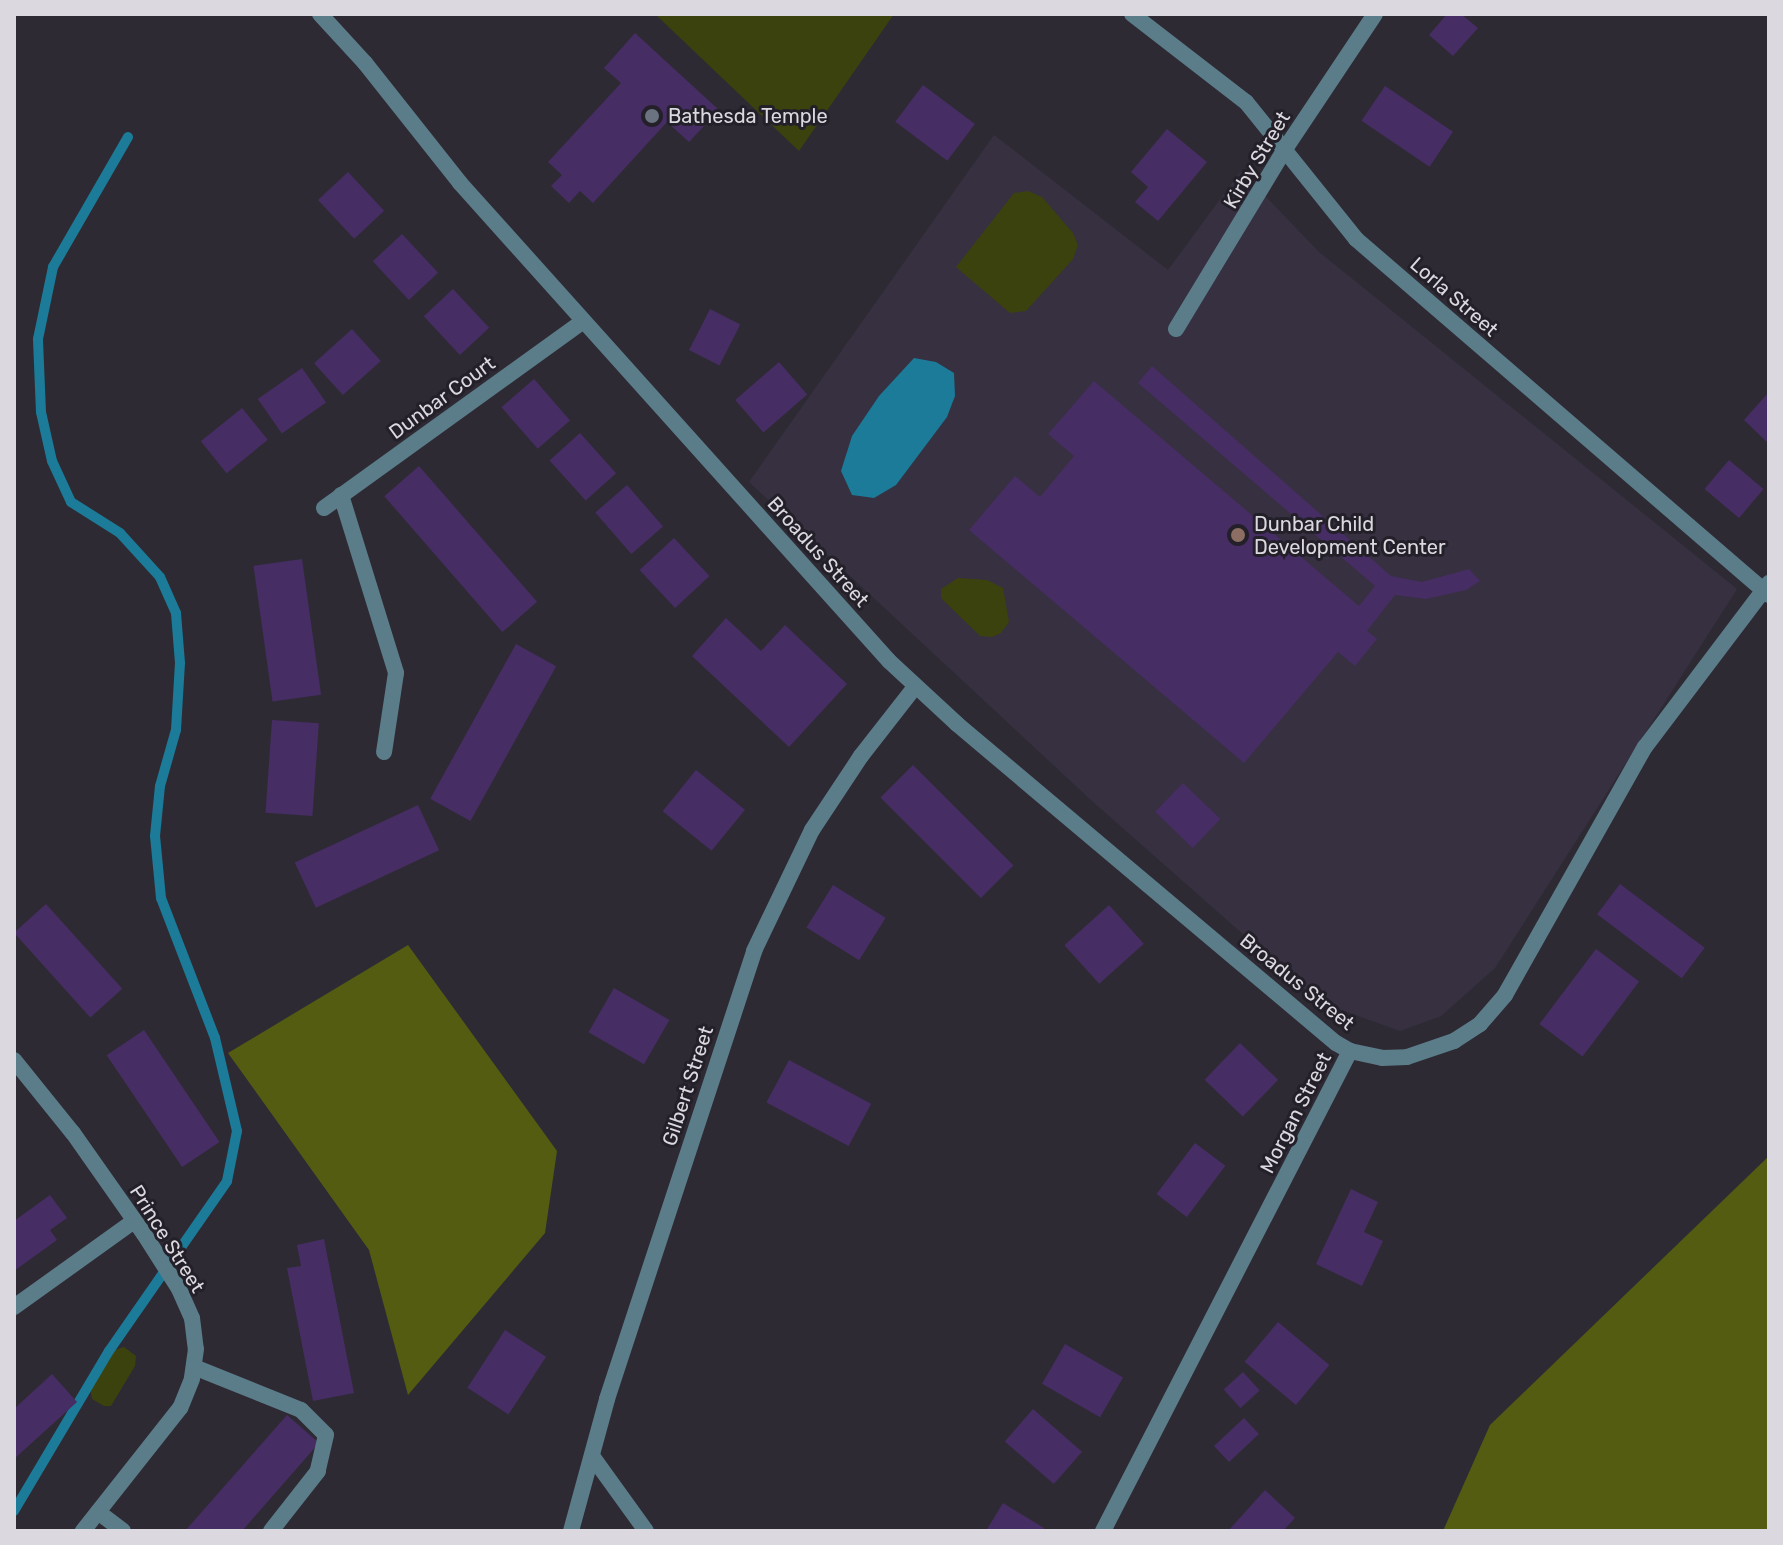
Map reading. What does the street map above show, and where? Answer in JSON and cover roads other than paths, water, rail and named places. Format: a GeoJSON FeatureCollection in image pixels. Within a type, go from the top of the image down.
{"type":"FeatureCollection","features":[{"type":"Feature","properties":{"kind":"street","name":"Broadus Street"},"geometry":{"type":"LineString","coordinates":[[320,14],[365,63],[460,183],[915,687],[1350,1051]]}},
{"type":"Feature","properties":{"kind":"street","name":"Lorla Street"},"geometry":{"type":"LineString","coordinates":[[1132,14],[1246,102],[1285,149],[1311,187],[1356,239],[1767,590]]}},
{"type":"Feature","properties":{"kind":"street","name":"Kirby Street"},"geometry":{"type":"LineString","coordinates":[[1176,329],[1285,149],[1375,14]]}},
{"type":"Feature","properties":{"kind":"street","name":"Dunbar Court"},"geometry":{"type":"LineString","coordinates":[[324,508],[583,321]]}},
{"type":"Feature","properties":{"kind":"street"},"geometry":{"type":"LineString","coordinates":[[341,495],[396,673],[384,752]]}},
{"type":"Feature","properties":{"kind":"street","name":"Morgan Street"},"geometry":{"type":"LineString","coordinates":[[1103,1531],[1350,1051],[1374,1058],[1407,1057],[1454,1041],[1480,1024],[1505,995],[1645,747],[1767,590]]}},
{"type":"Feature","properties":{"kind":"street","name":"Gilbert Street"},"geometry":{"type":"LineString","coordinates":[[571,1531],[607,1399],[754,951],[780,889],[812,830],[861,756],[915,687]]}},
{"type":"Feature","properties":{"kind":"street","name":"Prince Street"},"geometry":{"type":"LineString","coordinates":[[14,1060],[73,1133],[134,1221],[179,1289],[192,1318],[196,1349],[194,1367],[180,1408],[83,1531]]}},
{"type":"Feature","properties":{"kind":"street"},"geometry":{"type":"LineString","coordinates":[[14,1307],[134,1221]]}},
{"type":"Feature","properties":{"kind":"street"},"geometry":{"type":"LineString","coordinates":[[194,1367],[301,1410],[326,1435],[318,1471],[271,1531]]}},
{"type":"Feature","properties":{"kind":"street"},"geometry":{"type":"LineString","coordinates":[[592,1456],[646,1531]]}},
{"type":"Feature","properties":{"kind":"street"},"geometry":{"type":"LineString","coordinates":[[98,1512],[123,1531]]}},
{"type":"Feature","properties":{"kind":"water"},"geometry":{"type":"Polygon","coordinates":[[[914,358],[936,362],[954,373],[955,396],[947,417],[896,485],[874,498],[852,495],[841,471],[852,436],[879,396],[914,358]]]}},
{"type":"Feature","properties":{"kind":"waterway"},"geometry":{"type":"LineString","coordinates":[[14,1511],[109,1351],[227,1181],[237,1131],[215,1038],[161,898],[155,836],[160,786],[176,730],[180,663],[176,613],[160,577],[120,533],[71,502],[52,461],[41,412],[38,339],[53,267],[128,137]]}},
{"type":"Feature","properties":{"kind":"place","name":"Bathesda Temple"},"geometry":{"type":"Point","coordinates":[652,116]}},
{"type":"Feature","properties":{"kind":"place","name":"Dunbar Child Development Center"},"geometry":{"type":"Point","coordinates":[1238,535]}}]}
